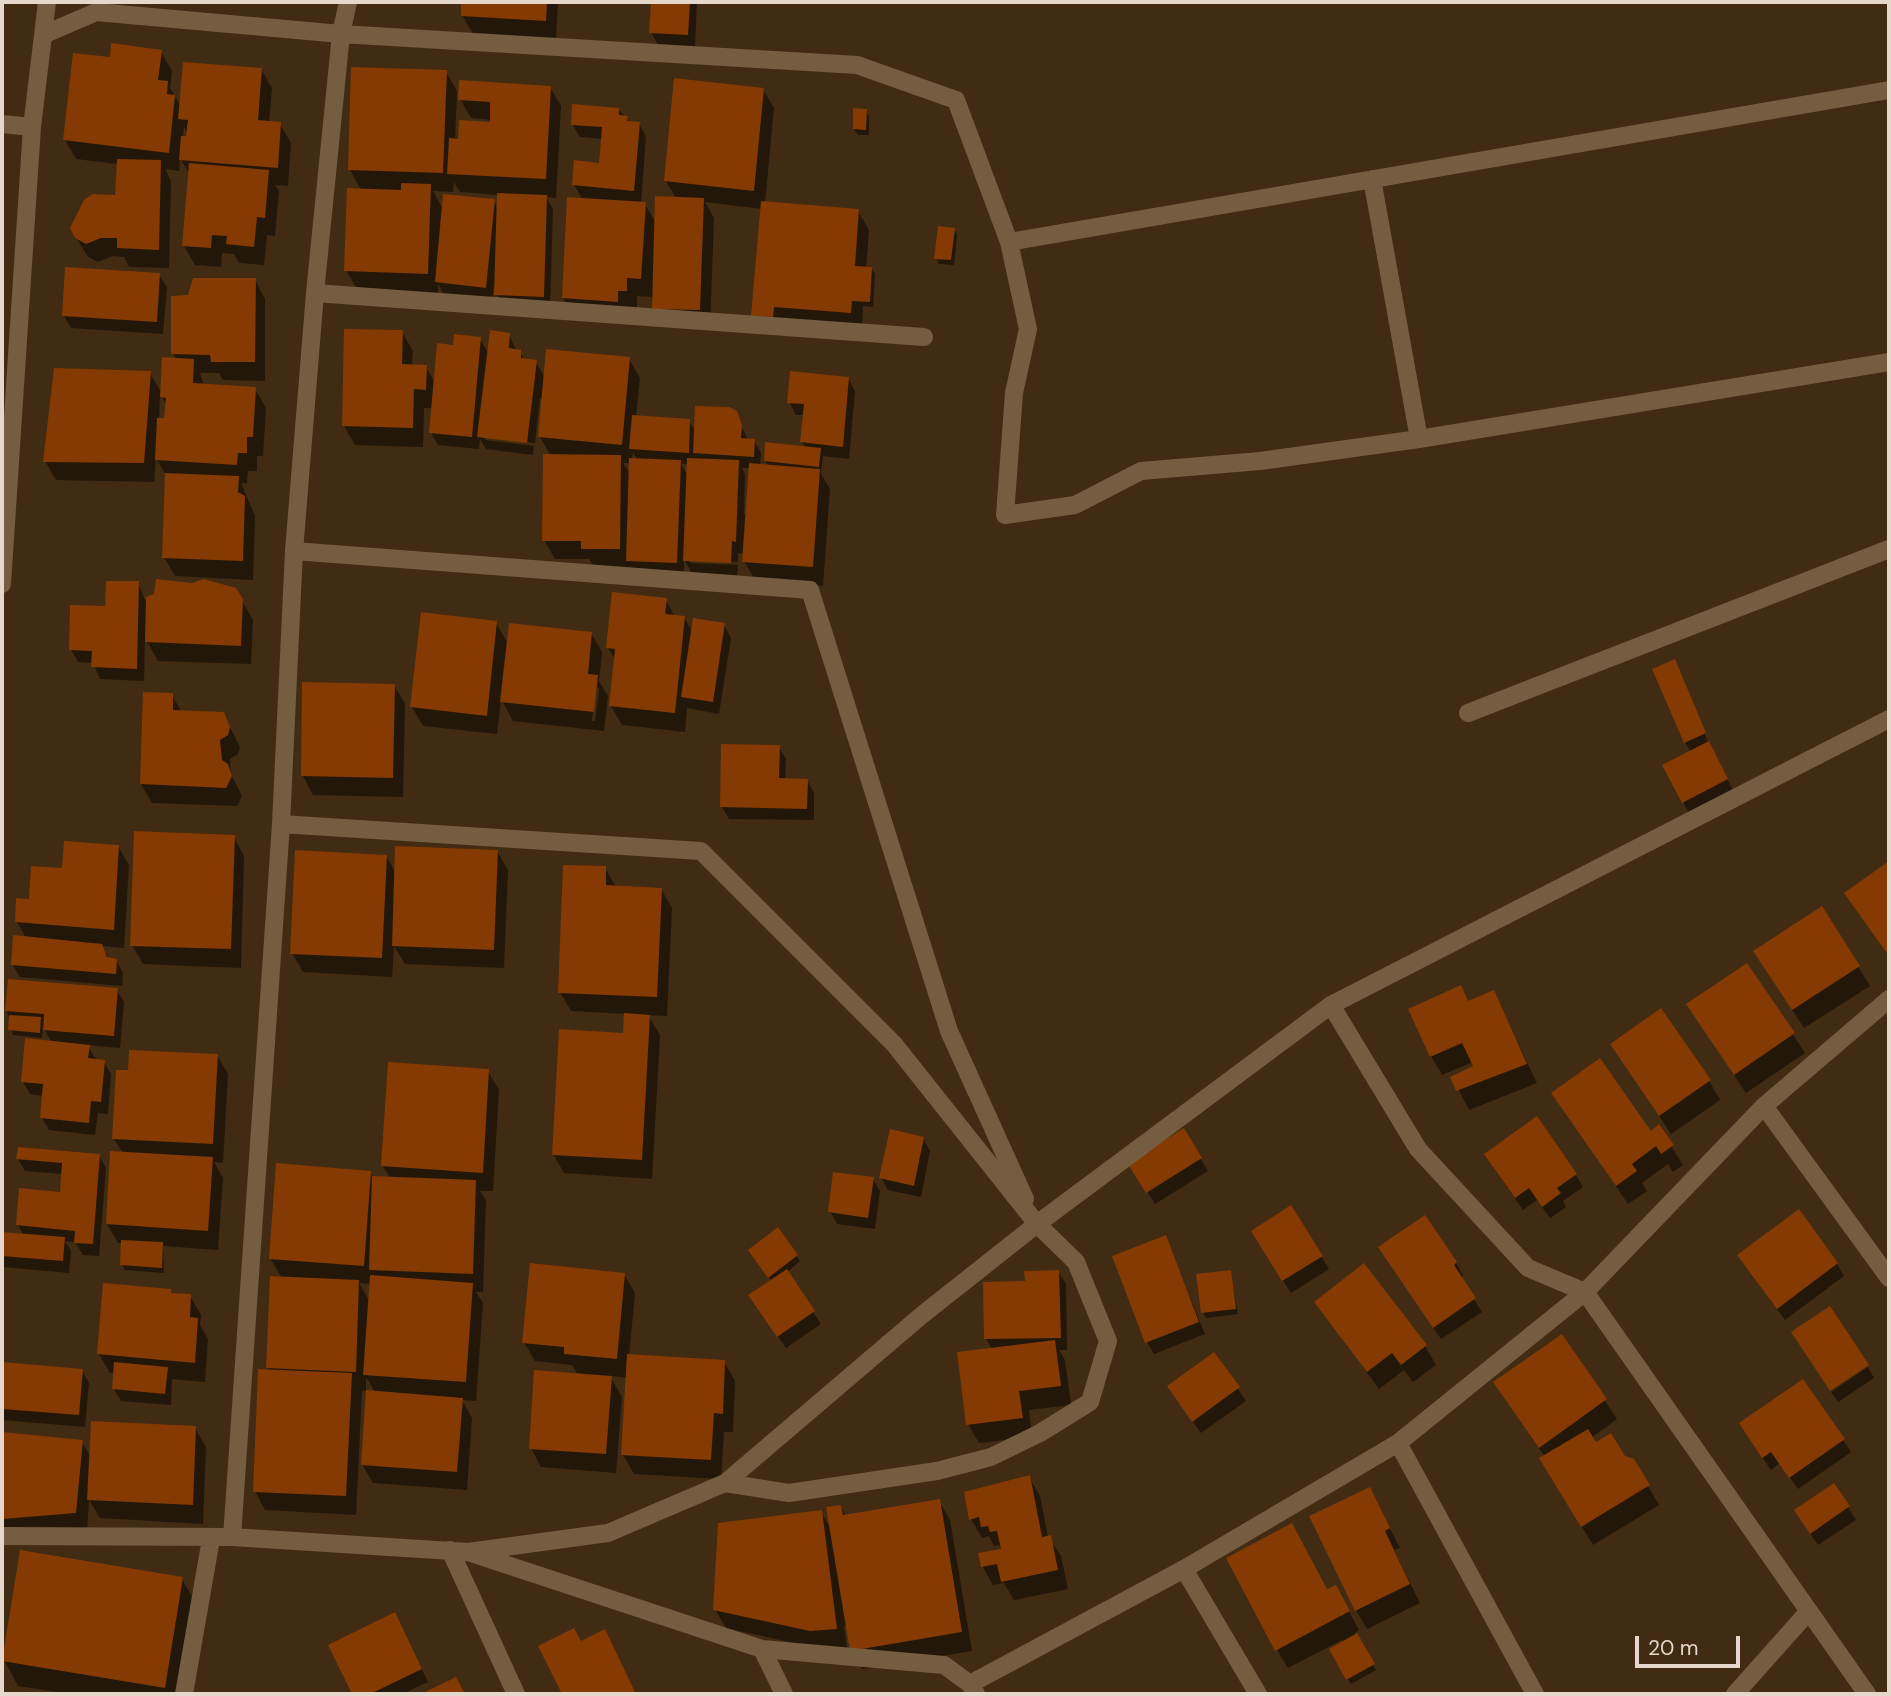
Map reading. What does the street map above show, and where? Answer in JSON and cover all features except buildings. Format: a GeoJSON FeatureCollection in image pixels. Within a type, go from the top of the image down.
{"type":"FeatureCollection","features":[{"type":"Feature","properties":{"kind":"street"},"geometry":{"type":"LineString","coordinates":[[2,584],[32,127],[47,2]]}},
{"type":"Feature","properties":{"kind":"street"},"geometry":{"type":"LineString","coordinates":[[232,1537],[281,824],[294,551],[314,293],[341,34],[348,2]]}},
{"type":"Feature","properties":{"kind":"street"},"geometry":{"type":"LineString","coordinates":[[43,35],[96,12],[341,34],[857,65],[956,100],[1009,242],[1028,329],[1014,393],[1005,515],[1075,505],[1141,471],[1260,461],[1419,439],[1889,362]]}},
{"type":"Feature","properties":{"kind":"street"},"geometry":{"type":"LineString","coordinates":[[1009,242],[1889,90]]}},
{"type":"Feature","properties":{"kind":"street"},"geometry":{"type":"LineString","coordinates":[[2,124],[32,127]]}},
{"type":"Feature","properties":{"kind":"street"},"geometry":{"type":"LineString","coordinates":[[1372,179],[1419,439]]}},
{"type":"Feature","properties":{"kind":"street"},"geometry":{"type":"LineString","coordinates":[[314,293],[923,337]]}},
{"type":"Feature","properties":{"kind":"street"},"geometry":{"type":"LineString","coordinates":[[1468,713],[1889,549]]}},
{"type":"Feature","properties":{"kind":"street"},"geometry":{"type":"LineString","coordinates":[[294,551],[810,590],[949,1031],[1037,1224]]}},
{"type":"Feature","properties":{"kind":"street"},"geometry":{"type":"LineString","coordinates":[[2,1536],[232,1537],[459,1551],[608,1533],[725,1483],[922,1315],[1037,1224],[1331,1005],[1889,719]]}},
{"type":"Feature","properties":{"kind":"street"},"geometry":{"type":"LineString","coordinates":[[281,824],[701,851],[894,1044],[1037,1224],[1076,1262],[1108,1341],[1090,1402],[1041,1433],[991,1457],[937,1471],[789,1493],[725,1483]]}},
{"type":"Feature","properties":{"kind":"street"},"geometry":{"type":"LineString","coordinates":[[459,1551],[762,1649],[944,1665],[973,1689],[1398,1443],[1585,1292],[1765,1106],[1889,999]]}},
{"type":"Feature","properties":{"kind":"street"},"geometry":{"type":"LineString","coordinates":[[1331,1005],[1426,1158],[1528,1268],[1585,1292],[1867,1694]]}},
{"type":"Feature","properties":{"kind":"street"},"geometry":{"type":"LineString","coordinates":[[1765,1106],[1889,1278]]}},
{"type":"Feature","properties":{"kind":"street"},"geometry":{"type":"LineString","coordinates":[[1398,1443],[1535,1694]]}},
{"type":"Feature","properties":{"kind":"street"},"geometry":{"type":"LineString","coordinates":[[184,1694],[211,1539]]}},
{"type":"Feature","properties":{"kind":"street"},"geometry":{"type":"LineString","coordinates":[[459,1551],[516,1694]]}},
{"type":"Feature","properties":{"kind":"street"},"geometry":{"type":"LineString","coordinates":[[1184,1569],[1258,1694]]}},
{"type":"Feature","properties":{"kind":"street"},"geometry":{"type":"LineString","coordinates":[[1735,1694],[1809,1612]]}},
{"type":"Feature","properties":{"kind":"street"},"geometry":{"type":"LineString","coordinates":[[762,1649],[785,1694]]}}]}
